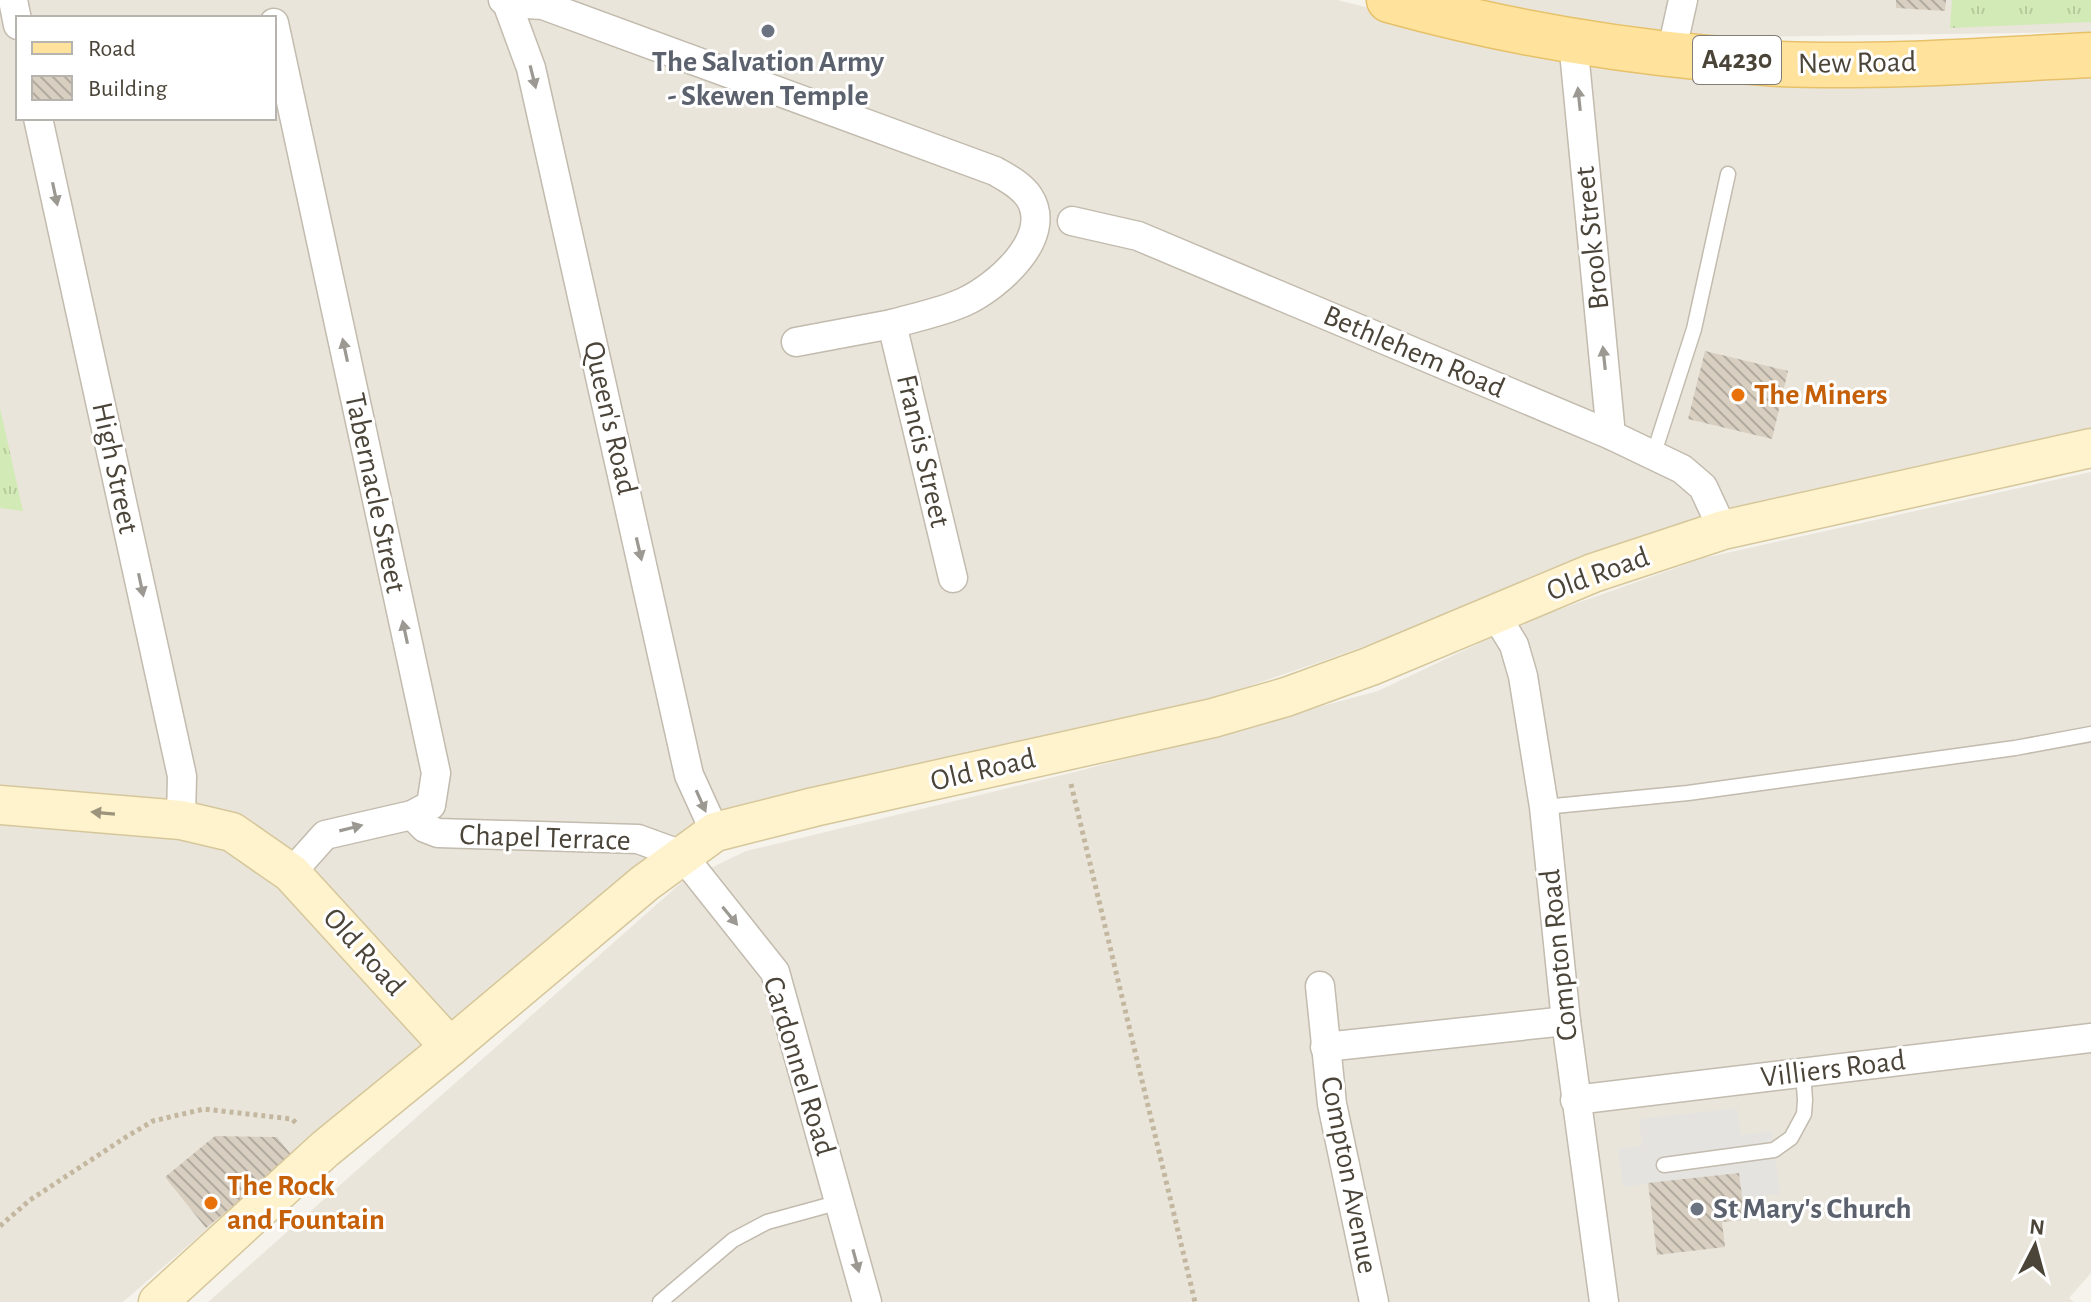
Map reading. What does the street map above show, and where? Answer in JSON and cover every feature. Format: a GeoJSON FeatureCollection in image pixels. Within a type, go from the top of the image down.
{"type":"FeatureCollection","features":[{"type":"Feature","properties":{"kind":"main road","name":"New Road"},"geometry":{"type":"LineString","coordinates":[[1389,0],[1573,41],[1779,64],[1903,64],[2091,55]]}},
{"type":"Feature","properties":{"kind":"main road","name":"Old Road"},"geometry":{"type":"LineString","coordinates":[[0,805],[181,820],[232,832],[291,873],[450,1047],[645,883],[715,832],[1213,718],[1286,697],[1371,666],[1593,573],[1723,530],[2091,448]]}},
{"type":"Feature","properties":{"kind":"main road"},"geometry":{"type":"LineString","coordinates":[[158,1302],[325,1149],[450,1047]]}},
{"type":"Feature","properties":{"kind":"street"},"geometry":{"type":"LineString","coordinates":[[1671,54],[1683,0]]}},
{"type":"Feature","properties":{"kind":"street"},"geometry":{"type":"LineString","coordinates":[[505,2],[543,5],[980,165],[1014,182],[1029,196],[1035,211],[1035,231],[1028,248],[998,280],[964,302],[892,324],[796,342]]}},
{"type":"Feature","properties":{"kind":"street","name":"Queen's Road"},"geometry":{"type":"LineString","coordinates":[[505,2],[531,68],[689,775],[715,832]]}},
{"type":"Feature","properties":{"kind":"street","name":"Tabernacle Street"},"geometry":{"type":"LineString","coordinates":[[276,29],[436,773],[431,805],[412,815]]}},
{"type":"Feature","properties":{"kind":"street","name":"Brook Street"},"geometry":{"type":"LineString","coordinates":[[1573,41],[1611,435]]}},
{"type":"Feature","properties":{"kind":"street","name":"High Street"},"geometry":{"type":"LineString","coordinates":[[38,120],[182,776],[181,820]]}},
{"type":"Feature","properties":{"kind":"street","name":"Bethlehem Road"},"geometry":{"type":"LineString","coordinates":[[1072,221],[1138,236],[1611,435],[1682,469],[1703,487],[1723,530]]}},
{"type":"Feature","properties":{"kind":"street","name":"Francis Street"},"geometry":{"type":"LineString","coordinates":[[892,324],[953,578]]}},
{"type":"Feature","properties":{"kind":"street","name":"Compton Road"},"geometry":{"type":"LineString","coordinates":[[1495,614],[1514,645],[1523,676],[1544,807],[1575,1100],[1604,1302]]}},
{"type":"Feature","properties":{"kind":"street"},"geometry":{"type":"LineString","coordinates":[[291,873],[325,835],[412,815]]}},
{"type":"Feature","properties":{"kind":"street","name":"Chapel Terrace"},"geometry":{"type":"LineString","coordinates":[[412,815],[425,828],[438,833],[638,839],[682,855]]}},
{"type":"Feature","properties":{"kind":"street","name":"Cardonnel Road"},"geometry":{"type":"LineString","coordinates":[[682,855],[775,972],[867,1302]]}},
{"type":"Feature","properties":{"kind":"street","name":"Compton Avenue"},"geometry":{"type":"LineString","coordinates":[[1320,986],[1332,1104],[1374,1302]]}},
{"type":"Feature","properties":{"kind":"street","name":"Compton Avenue"},"geometry":{"type":"LineString","coordinates":[[1325,1047],[1566,1021]]}},
{"type":"Feature","properties":{"kind":"street","name":"Villiers Road"},"geometry":{"type":"LineString","coordinates":[[1575,1100],[2091,1038]]}},
{"type":"Feature","properties":{"kind":"lane"},"geometry":{"type":"LineString","coordinates":[[1653,456],[1694,329],[1728,174]]}},
{"type":"Feature","properties":{"kind":"lane"},"geometry":{"type":"LineString","coordinates":[[1544,807],[1688,793],[2015,748],[2091,734]]}},
{"type":"Feature","properties":{"kind":"lane"},"geometry":{"type":"LineString","coordinates":[[1664,1165],[1774,1150],[1791,1138],[1804,1114],[1803,1072]]}},
{"type":"Feature","properties":{"kind":"lane"},"geometry":{"type":"LineString","coordinates":[[660,1302],[733,1240],[767,1222],[840,1202]]}},
{"type":"Feature","properties":{"kind":"path"},"geometry":{"type":"LineString","coordinates":[[1063,752],[1195,1302]]}},
{"type":"Feature","properties":{"kind":"path"},"geometry":{"type":"LineString","coordinates":[[0,1226],[30,1200],[153,1121],[204,1109],[292,1119],[325,1149]]}},
{"type":"Feature","properties":{"kind":"shaded area"},"geometry":{"type":"Polygon","coordinates":[[[0,0],[1337,0],[1552,53],[2091,69],[2091,430],[1769,501],[1213,698],[750,802],[686,829],[397,1064],[123,1302],[0,1302],[0,0]]]}},
{"type":"Feature","properties":{"kind":"shaded area"},"geometry":{"type":"Polygon","coordinates":[[[1484,0],[2091,0],[2091,32],[1734,37],[1623,29],[1484,0]]]}},
{"type":"Feature","properties":{"kind":"shaded area"},"geometry":{"type":"Polygon","coordinates":[[[2091,472],[2091,1273],[2069,1298],[2074,1302],[208,1302],[682,882],[746,851],[1079,771],[1378,691],[1524,622],[1704,558],[2091,472]]]}},
{"type":"Feature","properties":{"kind":"shaded area"},"geometry":{"type":"Polygon","coordinates":[[[1737,1108],[1741,1135],[1772,1131],[1780,1194],[1742,1198],[1739,1173],[1623,1187],[1618,1149],[1642,1146],[1639,1119],[1737,1108]]]}},
{"type":"Feature","properties":{"kind":"green space"},"geometry":{"type":"Polygon","coordinates":[[[1952,0],[2091,0],[2091,22],[1950,28],[1952,0]]]}},
{"type":"Feature","properties":{"kind":"green space"},"geometry":{"type":"Polygon","coordinates":[[[0,408],[23,511],[0,508],[0,408]]]}},
{"type":"Feature","properties":{"kind":"building"},"geometry":{"type":"Polygon","coordinates":[[[1896,0],[1946,0],[1945,11],[1896,8],[1896,0]]]}},
{"type":"Feature","properties":{"kind":"building","name":"The Miners"},"geometry":{"type":"Polygon","coordinates":[[[1705,351],[1788,371],[1772,439],[1688,419],[1705,351]]]}},
{"type":"Feature","properties":{"kind":"building","name":"The Rock and Fountain"},"geometry":{"type":"Polygon","coordinates":[[[215,1136],[277,1137],[293,1157],[206,1228],[165,1177],[215,1136]]]}},
{"type":"Feature","properties":{"kind":"building","name":"St Mary's Church"},"geometry":{"type":"Polygon","coordinates":[[[1739,1173],[1745,1220],[1722,1222],[1725,1247],[1657,1255],[1648,1183],[1739,1173]]]}},
{"type":"Feature","properties":{"kind":"place","name":"The Salvation Army - Skewen Temple"},"geometry":{"type":"Point","coordinates":[768,31]}},
{"type":"Feature","properties":{"kind":"place","name":"The Miners"},"geometry":{"type":"Point","coordinates":[1738,395]}},
{"type":"Feature","properties":{"kind":"place","name":"The Rock and Fountain"},"geometry":{"type":"Point","coordinates":[211,1203]}},
{"type":"Feature","properties":{"kind":"place","name":"St Mary's Church"},"geometry":{"type":"Point","coordinates":[1697,1209]}}]}
